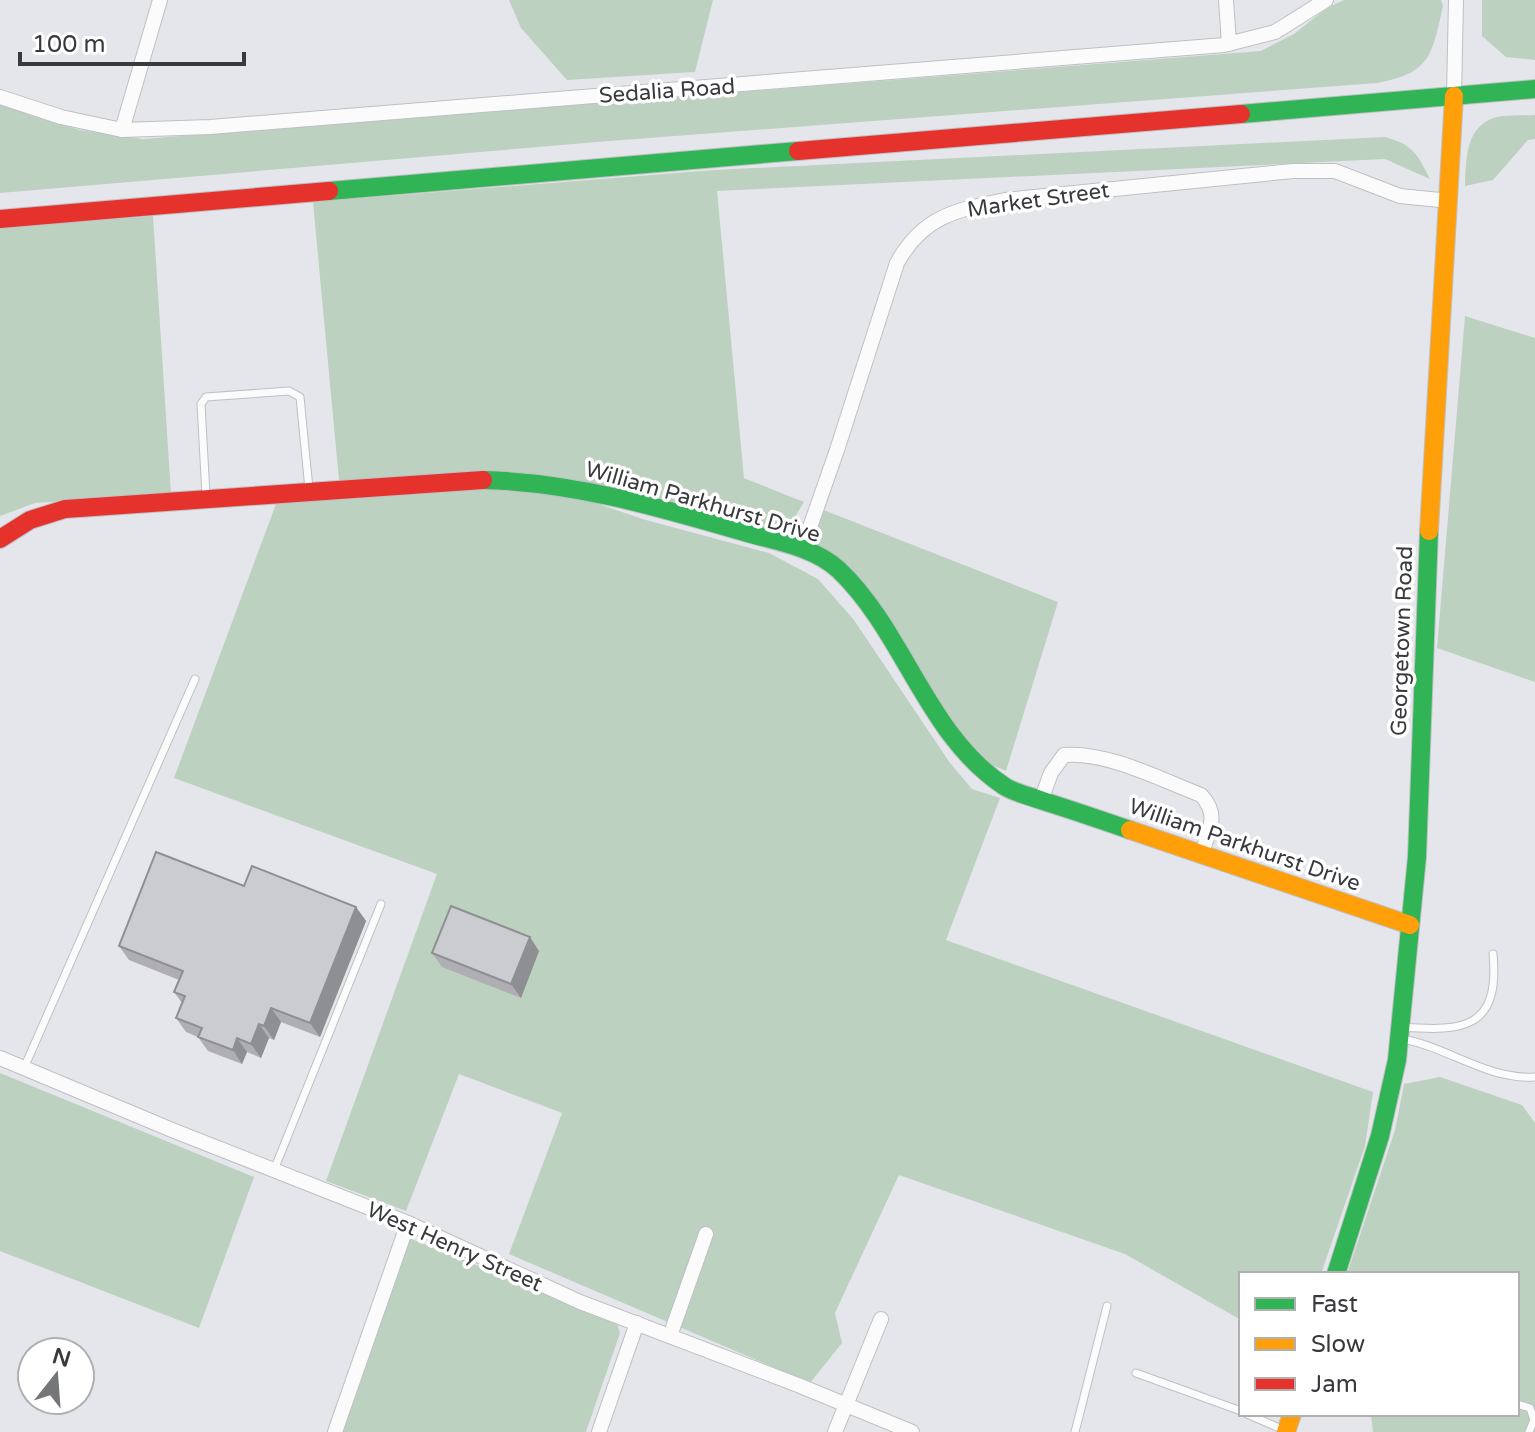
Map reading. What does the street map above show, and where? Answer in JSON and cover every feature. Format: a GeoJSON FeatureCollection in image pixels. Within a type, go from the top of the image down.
{"type":"FeatureCollection","features":[{"type":"Feature","properties":{"kind":"main road"},"geometry":{"type":"LineString","coordinates":[[0,219],[1535,89]]}},
{"type":"Feature","properties":{"kind":"main road","name":"Georgetown Road"},"geometry":{"type":"LineString","coordinates":[[1337,1272],[1380,1136],[1401,1033],[1417,857],[1427,566],[1454,96]]}},
{"type":"Feature","properties":{"kind":"main road","name":"William Parkhurst Drive"},"geometry":{"type":"LineString","coordinates":[[0,539],[14,526],[65,509],[309,490],[491,482],[561,486],[622,499],[802,550],[839,570],[873,612],[942,724],[987,776],[1006,788],[1410,925]]}},
{"type":"Feature","properties":{"kind":"street"},"geometry":{"type":"LineString","coordinates":[[122,130],[160,0]]}},
{"type":"Feature","properties":{"kind":"street"},"geometry":{"type":"LineString","coordinates":[[1226,0],[1229,44]]}},
{"type":"Feature","properties":{"kind":"street","name":"Sedalia Road"},"geometry":{"type":"LineString","coordinates":[[0,97],[61,117],[122,130],[210,127],[287,118],[1160,52],[1229,44],[1275,32],[1326,0]]}},
{"type":"Feature","properties":{"kind":"street","name":"Georgetown Road"},"geometry":{"type":"LineString","coordinates":[[1454,96],[1456,0]]}},
{"type":"Feature","properties":{"kind":"street","name":"Market Street"},"geometry":{"type":"LineString","coordinates":[[802,550],[897,263],[907,244],[932,222],[969,207],[1005,200],[1293,171],[1335,171],[1400,196],[1450,201]]}},
{"type":"Feature","properties":{"kind":"street"},"geometry":{"type":"LineString","coordinates":[[1041,800],[1051,773],[1064,755],[1091,756],[1108,761],[1201,795],[1211,805],[1213,817],[1201,855]]}},
{"type":"Feature","properties":{"kind":"street","name":"West Henry Street"},"geometry":{"type":"LineString","coordinates":[[0,1058],[408,1223],[580,1302],[912,1432]]}},
{"type":"Feature","properties":{"kind":"street"},"geometry":{"type":"LineString","coordinates":[[335,1432],[408,1223]]}},
{"type":"Feature","properties":{"kind":"street"},"geometry":{"type":"LineString","coordinates":[[670,1336],[706,1234]]}},
{"type":"Feature","properties":{"kind":"street"},"geometry":{"type":"LineString","coordinates":[[835,1432],[881,1319]]}},
{"type":"Feature","properties":{"kind":"street"},"geometry":{"type":"LineString","coordinates":[[599,1432],[637,1323]]}},
{"type":"Feature","properties":{"kind":"lane"},"geometry":{"type":"LineString","coordinates":[[207,497],[201,404],[206,397],[289,391],[300,397],[309,490]]}},
{"type":"Feature","properties":{"kind":"lane"},"geometry":{"type":"LineString","coordinates":[[24,1068],[195,679]]}},
{"type":"Feature","properties":{"kind":"lane"},"geometry":{"type":"LineString","coordinates":[[274,1170],[381,904]]}},
{"type":"Feature","properties":{"kind":"lane"},"geometry":{"type":"LineString","coordinates":[[1401,1033],[1463,1026],[1479,1017],[1487,1004],[1493,954]]}},
{"type":"Feature","properties":{"kind":"lane"},"geometry":{"type":"LineString","coordinates":[[1401,1033],[1497,1074],[1535,1077]]}},
{"type":"Feature","properties":{"kind":"lane"},"geometry":{"type":"LineString","coordinates":[[1075,1432],[1107,1306]]}},
{"type":"Feature","properties":{"kind":"lane"},"geometry":{"type":"LineString","coordinates":[[1136,1373],[1239,1410]]}},
{"type":"Feature","properties":{"kind":"lane"},"geometry":{"type":"LineString","coordinates":[[1519,1405],[1530,1408],[1534,1420],[1529,1432]]}},
{"type":"Feature","properties":{"kind":"lane"},"geometry":{"type":"LineString","coordinates":[[1251,1416],[1286,1432]]}},
{"type":"Feature","properties":{"kind":"green space"},"geometry":{"type":"Polygon","coordinates":[[[509,0],[713,0],[695,72],[567,80],[521,28],[509,0]]]}},
{"type":"Feature","properties":{"kind":"green space"},"geometry":{"type":"Polygon","coordinates":[[[1344,0],[1441,0],[1443,6],[1436,37],[1426,59],[1409,74],[1377,83],[609,141],[0,193],[0,104],[80,130],[143,139],[1261,51],[1294,34],[1327,8],[1344,0]]]}},
{"type":"Feature","properties":{"kind":"green space"},"geometry":{"type":"Polygon","coordinates":[[[1482,0],[1535,0],[1535,60],[1506,57],[1482,36],[1482,0]]]}},
{"type":"Feature","properties":{"kind":"green space"},"geometry":{"type":"Polygon","coordinates":[[[1535,115],[1535,139],[1528,140],[1493,180],[1465,186],[1469,148],[1482,124],[1501,116],[1535,115]]]}},
{"type":"Feature","properties":{"kind":"green space"},"geometry":{"type":"Polygon","coordinates":[[[1385,137],[1413,151],[1430,179],[1385,159],[717,191],[744,478],[804,502],[790,525],[769,533],[594,485],[339,480],[313,202],[714,170],[1385,137]]]}},
{"type":"Feature","properties":{"kind":"green space"},"geometry":{"type":"Polygon","coordinates":[[[153,216],[171,494],[35,503],[0,516],[0,228],[153,216]]]}},
{"type":"Feature","properties":{"kind":"green space"},"geometry":{"type":"Polygon","coordinates":[[[1465,316],[1535,338],[1535,682],[1437,648],[1465,316]]]}},
{"type":"Feature","properties":{"kind":"green space"},"geometry":{"type":"Polygon","coordinates":[[[454,489],[529,489],[592,502],[769,553],[818,579],[854,620],[950,763],[972,789],[1000,798],[946,940],[1373,1092],[1365,1146],[1322,1272],[1239,1272],[1239,1319],[1125,1254],[899,1175],[835,1313],[842,1343],[810,1383],[509,1254],[562,1113],[459,1074],[406,1211],[326,1181],[437,874],[174,778],[276,504],[454,489]]]}},
{"type":"Feature","properties":{"kind":"green space"},"geometry":{"type":"Polygon","coordinates":[[[816,507],[1058,602],[1006,771],[981,760],[955,736],[885,621],[813,552],[810,531],[816,507]]]}},
{"type":"Feature","properties":{"kind":"green space"},"geometry":{"type":"Polygon","coordinates":[[[0,1073],[254,1177],[199,1328],[0,1251],[0,1073]]]}},
{"type":"Feature","properties":{"kind":"green space"},"geometry":{"type":"Polygon","coordinates":[[[1440,1077],[1522,1105],[1535,1123],[1535,1432],[1373,1432],[1371,1416],[1519,1416],[1519,1272],[1348,1272],[1395,1130],[1404,1084],[1440,1077]]]}},
{"type":"Feature","properties":{"kind":"green space"},"geometry":{"type":"Polygon","coordinates":[[[409,1238],[617,1322],[620,1333],[586,1432],[334,1432],[409,1238]]]}},
{"type":"Feature","properties":{"kind":"building"},"geometry":{"type":"Polygon","coordinates":[[[156,852],[244,886],[252,866],[356,907],[310,1023],[271,1008],[264,1026],[259,1024],[251,1044],[237,1038],[233,1050],[198,1037],[202,1028],[176,1018],[185,996],[174,992],[183,971],[119,946],[156,852]]]}},
{"type":"Feature","properties":{"kind":"building"},"geometry":{"type":"Polygon","coordinates":[[[451,906],[530,937],[511,984],[432,953],[451,906]]]}},
{"type":"Feature","properties":{"kind":"traffic: fast"},"geometry":{"type":"LineString","coordinates":[[1241,114],[1535,89]]}},
{"type":"Feature","properties":{"kind":"traffic: fast"},"geometry":{"type":"LineString","coordinates":[[329,191],[798,151]]}},
{"type":"Feature","properties":{"kind":"traffic: fast"},"geometry":{"type":"LineString","coordinates":[[483,480],[550,485],[615,497],[807,550],[839,570],[862,595],[935,711],[977,764],[1013,791],[1130,830]]}},
{"type":"Feature","properties":{"kind":"traffic: fast"},"geometry":{"type":"LineString","coordinates":[[1337,1272],[1380,1136],[1397,1060],[1417,857],[1429,531]]}},
{"type":"Feature","properties":{"kind":"traffic: slow"},"geometry":{"type":"LineString","coordinates":[[1429,531],[1454,96]]}},
{"type":"Feature","properties":{"kind":"traffic: slow"},"geometry":{"type":"LineString","coordinates":[[1130,830],[1410,925]]}},
{"type":"Feature","properties":{"kind":"traffic: slow"},"geometry":{"type":"LineString","coordinates":[[1286,1432],[1291,1416]]}},
{"type":"Feature","properties":{"kind":"traffic: jam"},"geometry":{"type":"LineString","coordinates":[[798,151],[1241,114]]}},
{"type":"Feature","properties":{"kind":"traffic: jam"},"geometry":{"type":"LineString","coordinates":[[0,219],[329,191]]}},
{"type":"Feature","properties":{"kind":"traffic: jam"},"geometry":{"type":"LineString","coordinates":[[0,539],[30,520],[65,509],[483,480]]}}]}
